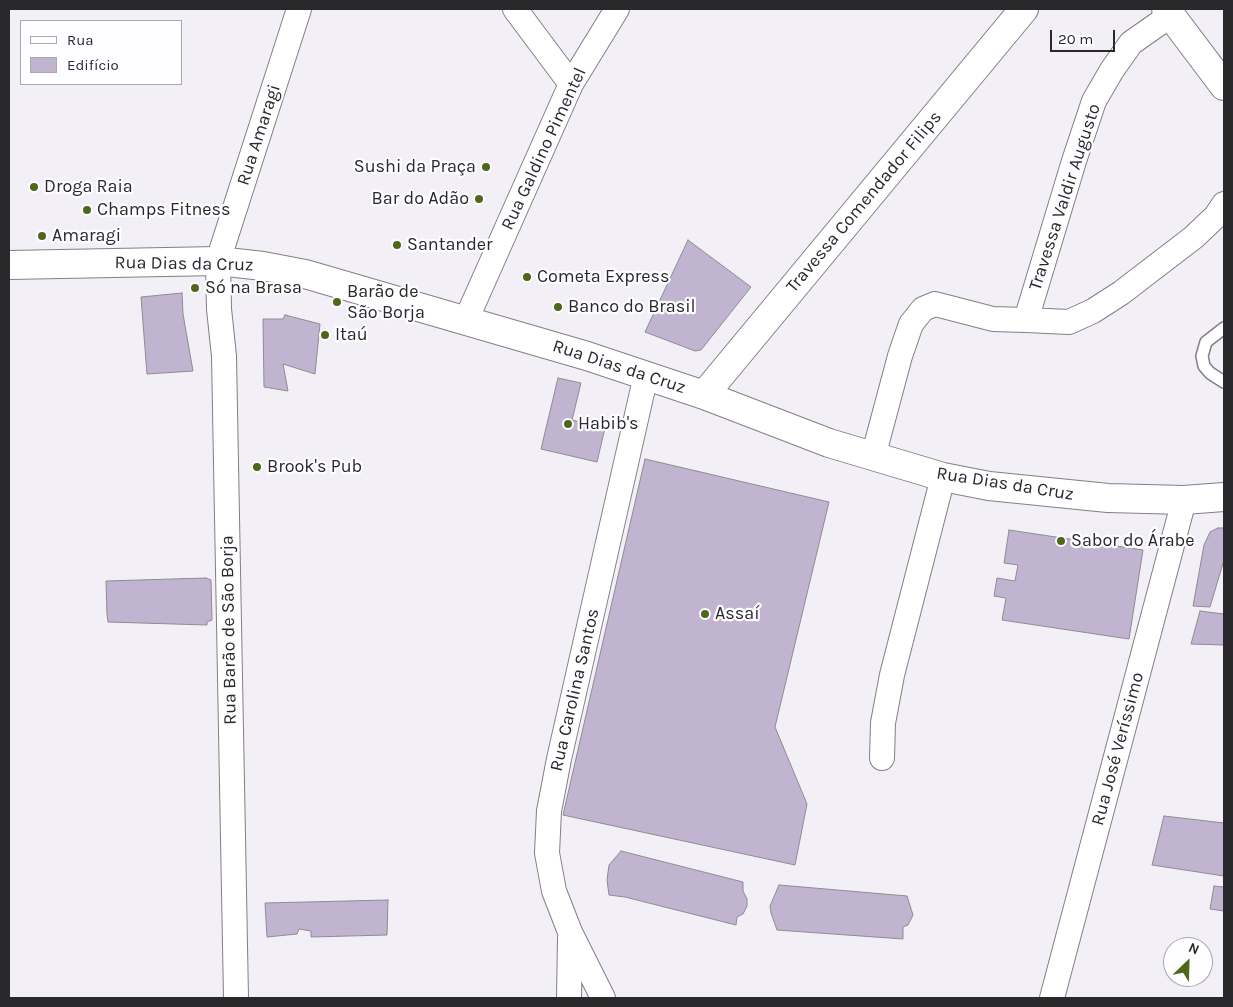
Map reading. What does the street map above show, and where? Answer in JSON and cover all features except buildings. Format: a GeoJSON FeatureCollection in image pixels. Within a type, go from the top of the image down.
{"type":"FeatureCollection","features":[{"type":"Feature","properties":{"kind":"street","name":"Rua Amaragi"},"geometry":{"type":"LineString","coordinates":[[218,261],[299,9]]}},
{"type":"Feature","properties":{"kind":"street"},"geometry":{"type":"LineString","coordinates":[[515,9],[571,84]]}},
{"type":"Feature","properties":{"kind":"street","name":"Rua Galdino Pimentel"},"geometry":{"type":"LineString","coordinates":[[466,320],[571,84],[617,9]]}},
{"type":"Feature","properties":{"kind":"street","name":"Travessa Comendador Filips"},"geometry":{"type":"LineString","coordinates":[[704,395],[1024,9]]}},
{"type":"Feature","properties":{"kind":"street"},"geometry":{"type":"LineString","coordinates":[[1168,12],[1224,86]]}},
{"type":"Feature","properties":{"kind":"street","name":"Travessa Valdir Augusto"},"geometry":{"type":"LineString","coordinates":[[1026,320],[1094,101],[1130,43],[1168,12]]}},
{"type":"Feature","properties":{"kind":"street"},"geometry":{"type":"LineString","coordinates":[[873,457],[910,324],[923,309],[935,304],[993,318],[1069,322],[1093,311],[1121,293],[1194,237],[1224,204]]}},
{"type":"Feature","properties":{"kind":"street","name":"Rua Dias da Cruz"},"geometry":{"type":"LineString","coordinates":[[9,265],[218,261],[263,266],[305,274],[466,320],[646,375],[704,395],[828,443],[943,477],[989,486],[1108,498],[1184,500],[1224,497]]}},
{"type":"Feature","properties":{"kind":"street","name":"Rua Barão de São Borja"},"geometry":{"type":"LineString","coordinates":[[218,261],[219,309],[224,366],[236,998]]}},
{"type":"Feature","properties":{"kind":"street","name":"Rua Carolina Santos"},"geometry":{"type":"LineString","coordinates":[[603,998],[570,932],[554,890],[547,853],[549,811],[559,759],[646,375]]}},
{"type":"Feature","properties":{"kind":"street"},"geometry":{"type":"LineString","coordinates":[[882,758],[883,723],[892,675],[943,477]]}},
{"type":"Feature","properties":{"kind":"street","name":"Rua José Veríssimo"},"geometry":{"type":"LineString","coordinates":[[1052,998],[1184,500]]}},
{"type":"Feature","properties":{"kind":"street"},"geometry":{"type":"LineString","coordinates":[[569,998],[570,932]]}},
{"type":"Feature","properties":{"kind":"lane"},"geometry":{"type":"LineString","coordinates":[[1224,328],[1206,342],[1202,356],[1204,366],[1224,382]]}},
{"type":"Feature","properties":{"kind":"place","name":"Sushi da Praça"},"geometry":{"type":"Point","coordinates":[486,167]}},
{"type":"Feature","properties":{"kind":"place","name":"Droga Raia"},"geometry":{"type":"Point","coordinates":[34,187]}},
{"type":"Feature","properties":{"kind":"place","name":"Bar do Adão"},"geometry":{"type":"Point","coordinates":[479,199]}},
{"type":"Feature","properties":{"kind":"place","name":"Champs Fitness"},"geometry":{"type":"Point","coordinates":[87,210]}},
{"type":"Feature","properties":{"kind":"place","name":"Amaragi"},"geometry":{"type":"Point","coordinates":[42,236]}},
{"type":"Feature","properties":{"kind":"place","name":"Santander"},"geometry":{"type":"Point","coordinates":[397,245]}},
{"type":"Feature","properties":{"kind":"place","name":"Cometa Express"},"geometry":{"type":"Point","coordinates":[527,277]}},
{"type":"Feature","properties":{"kind":"place","name":"Só na Brasa"},"geometry":{"type":"Point","coordinates":[195,288]}},
{"type":"Feature","properties":{"kind":"place","name":"Barão de São Borja"},"geometry":{"type":"Point","coordinates":[337,302]}},
{"type":"Feature","properties":{"kind":"place","name":"Banco do Brasil"},"geometry":{"type":"Point","coordinates":[558,307]}},
{"type":"Feature","properties":{"kind":"place","name":"Itaú"},"geometry":{"type":"Point","coordinates":[325,335]}},
{"type":"Feature","properties":{"kind":"place","name":"Habib's"},"geometry":{"type":"Point","coordinates":[568,424]}},
{"type":"Feature","properties":{"kind":"place","name":"Brook's Pub"},"geometry":{"type":"Point","coordinates":[257,467]}},
{"type":"Feature","properties":{"kind":"place","name":"Sabor do Árabe"},"geometry":{"type":"Point","coordinates":[1061,541]}},
{"type":"Feature","properties":{"kind":"place","name":"Assaí"},"geometry":{"type":"Point","coordinates":[705,614]}}]}
